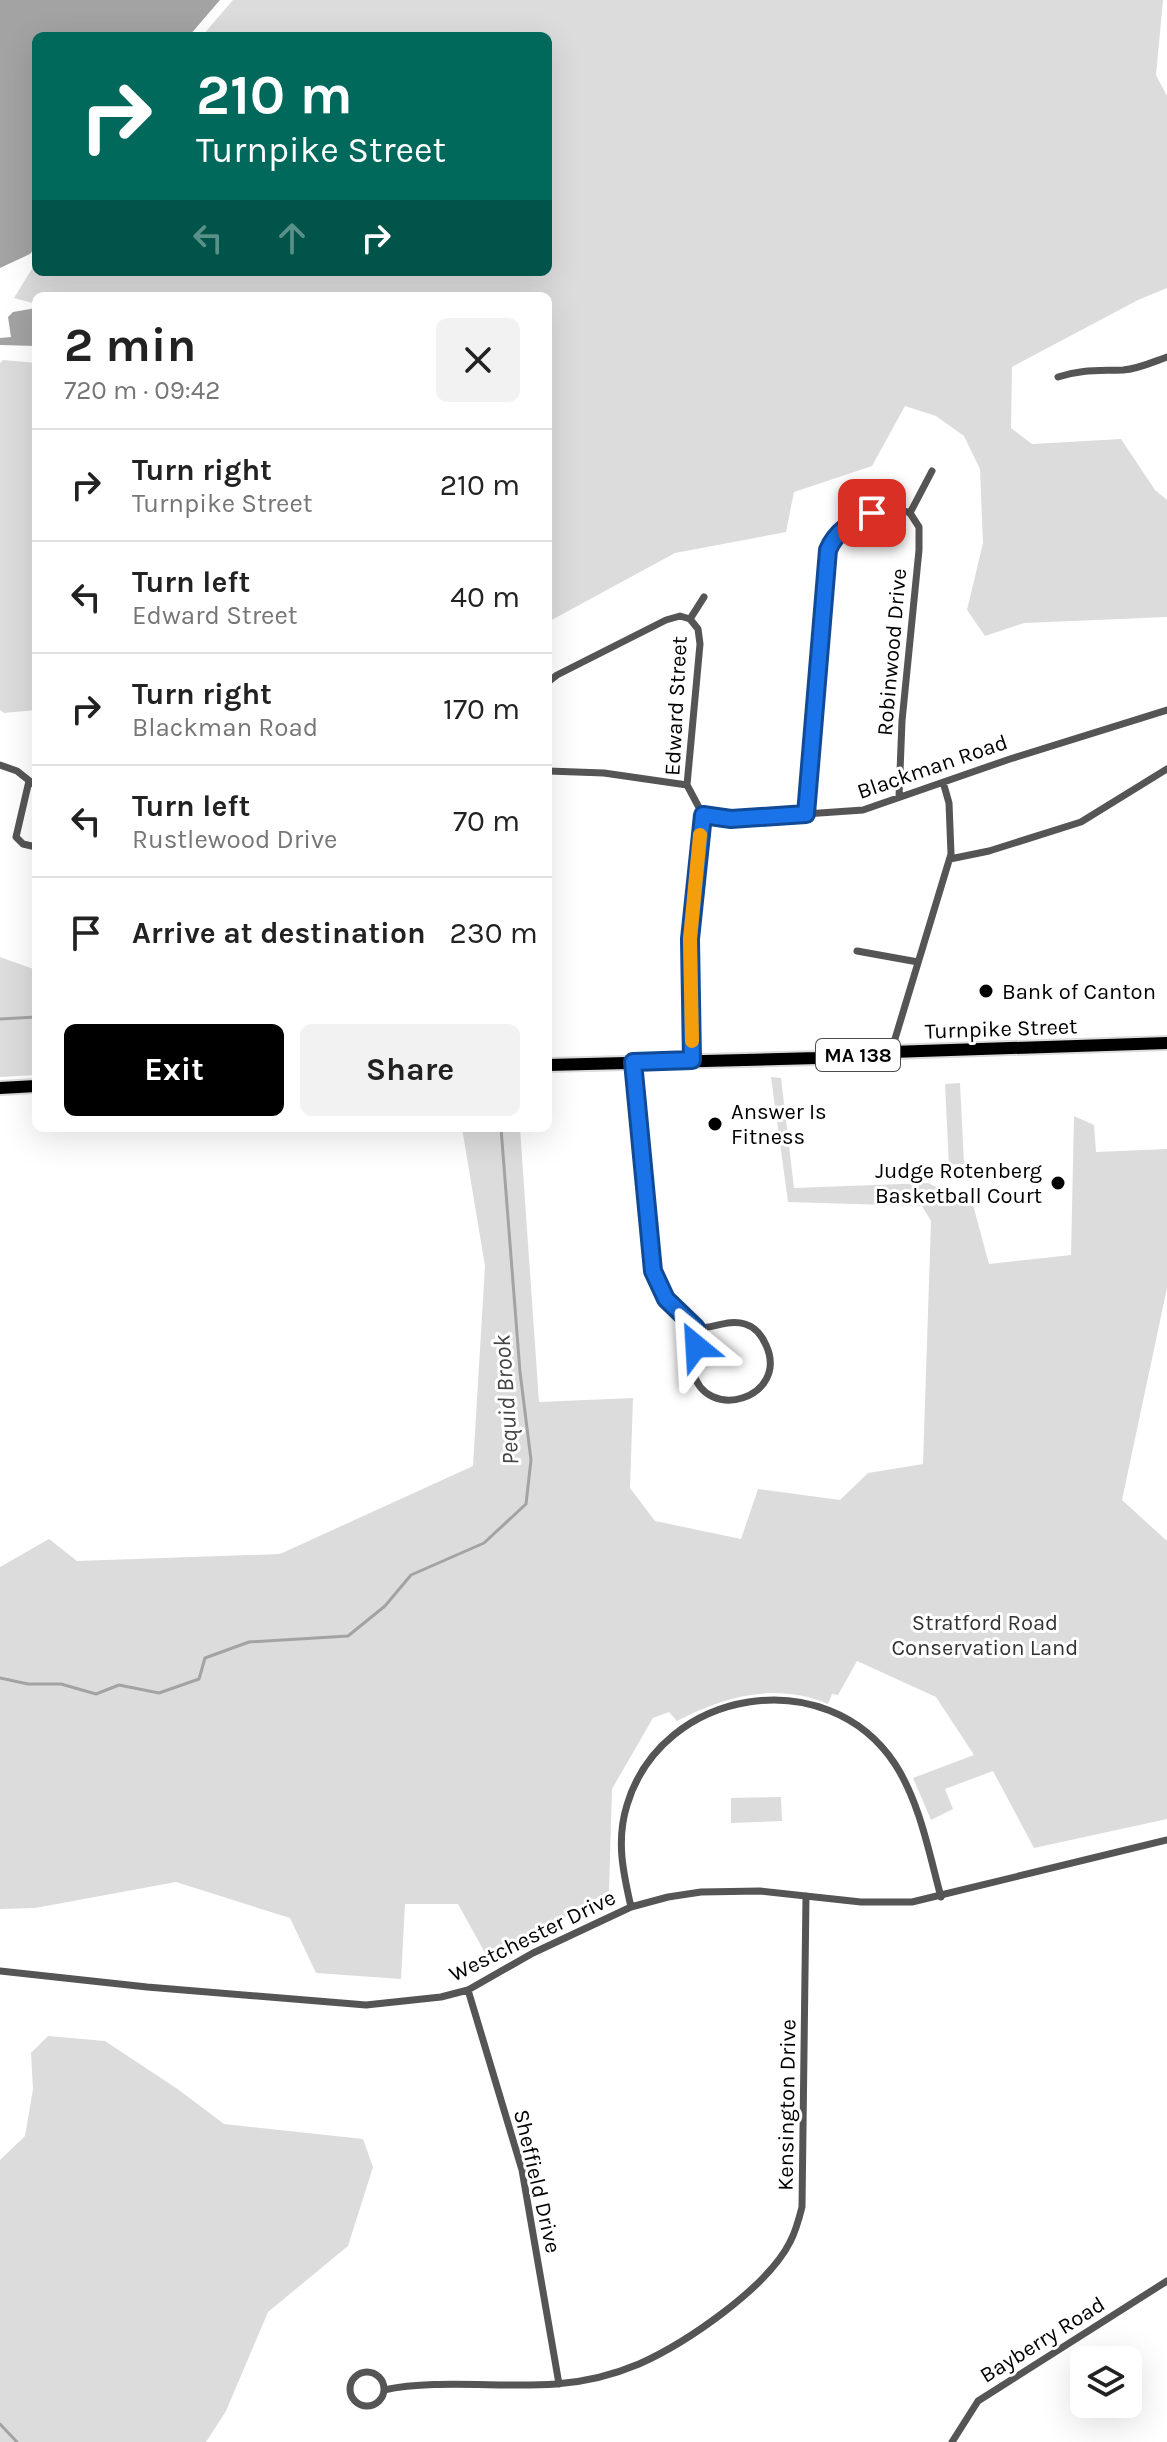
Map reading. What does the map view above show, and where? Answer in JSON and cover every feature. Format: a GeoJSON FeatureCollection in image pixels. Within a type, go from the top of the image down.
{"type":"FeatureCollection","features":[{"type":"Feature","properties":{"kind":"main road","name":"Turnpike Street"},"geometry":{"type":"LineString","coordinates":[[552,1065],[817,1058],[891,1052],[1167,1043]]}},
{"type":"Feature","properties":{"kind":"main road"},"geometry":{"type":"LineString","coordinates":[[0,1088],[32,1086]]}},
{"type":"Feature","properties":{"kind":"street"},"geometry":{"type":"LineString","coordinates":[[1058,377],[1103,368],[1124,370],[1167,357]]}},
{"type":"Feature","properties":{"kind":"street"},"geometry":{"type":"LineString","coordinates":[[806,814],[828,550],[834,537],[844,527],[872,513],[892,508],[910,513],[932,471]]}},
{"type":"Feature","properties":{"kind":"street","name":"Robinwood Drive"},"geometry":{"type":"LineString","coordinates":[[899,797],[902,721],[919,550],[919,527],[910,513]]}},
{"type":"Feature","properties":{"kind":"street","name":"Edward Street"},"geometry":{"type":"LineString","coordinates":[[703,815],[687,785],[700,644],[698,629],[690,619],[704,597]]}},
{"type":"Feature","properties":{"kind":"street"},"geometry":{"type":"LineString","coordinates":[[552,679],[666,620],[680,616],[690,619]]}},
{"type":"Feature","properties":{"kind":"street","name":"Blackman Road"},"geometry":{"type":"LineString","coordinates":[[703,815],[731,819],[863,810],[1167,710]]}},
{"type":"Feature","properties":{"kind":"street"},"geometry":{"type":"LineString","coordinates":[[0,765],[17,771],[32,782]]}},
{"type":"Feature","properties":{"kind":"street"},"geometry":{"type":"LineString","coordinates":[[950,859],[989,851],[1081,822],[1117,803],[1167,769]]}},
{"type":"Feature","properties":{"kind":"street"},"geometry":{"type":"LineString","coordinates":[[552,771],[604,773],[687,785]]}},
{"type":"Feature","properties":{"kind":"street"},"geometry":{"type":"LineString","coordinates":[[891,1052],[950,859],[949,803],[943,782]]}},
{"type":"Feature","properties":{"kind":"street"},"geometry":{"type":"LineString","coordinates":[[32,786],[16,837],[23,844],[32,846]]}},
{"type":"Feature","properties":{"kind":"street"},"geometry":{"type":"LineString","coordinates":[[692,1060],[690,939],[703,815]]}},
{"type":"Feature","properties":{"kind":"street"},"geometry":{"type":"LineString","coordinates":[[857,951],[918,962]]}},
{"type":"Feature","properties":{"kind":"street"},"geometry":{"type":"LineString","coordinates":[[633,1062],[653,1271],[666,1299],[696,1328]]}},
{"type":"Feature","properties":{"kind":"street"},"geometry":{"type":"LineString","coordinates":[[735,1323],[754,1329],[769,1353],[768,1377],[762,1386],[746,1398],[737,1400],[718,1399],[702,1388],[693,1368],[696,1328],[735,1323]]}},
{"type":"Feature","properties":{"kind":"street"},"geometry":{"type":"LineString","coordinates":[[631,1907],[620,1853],[627,1805],[637,1779],[654,1756],[690,1723],[711,1711],[760,1700],[806,1703],[853,1723],[875,1741],[894,1763],[908,1789],[921,1823],[941,1897]]}},
{"type":"Feature","properties":{"kind":"street","name":"Westchester Drive"},"geometry":{"type":"LineString","coordinates":[[0,1971],[366,2005],[441,1997],[468,1990],[533,1953],[631,1907],[668,1897],[701,1892],[760,1891],[889,1903],[912,1902],[1167,1840]]}},
{"type":"Feature","properties":{"kind":"street","name":"Kensington Drive"},"geometry":{"type":"LineString","coordinates":[[384,2390],[414,2386],[559,2384],[600,2377],[639,2364],[694,2333],[749,2293],[773,2268],[790,2244],[802,2207],[806,1896]]}},
{"type":"Feature","properties":{"kind":"street","name":"Sheffield Drive"},"geometry":{"type":"LineString","coordinates":[[468,1990],[522,2170],[559,2384]]}},
{"type":"Feature","properties":{"kind":"street","name":"Bayberry Road"},"geometry":{"type":"LineString","coordinates":[[952,2442],[978,2401],[1167,2281]]}},
{"type":"Feature","properties":{"kind":"street","name":"Kensington Drive"},"geometry":{"type":"LineString","coordinates":[[368,2372],[381,2380],[384,2390],[380,2400],[366,2407],[352,2399],[349,2389],[353,2378],[368,2372]]}},
{"type":"Feature","properties":{"kind":"green space"},"geometry":{"type":"Polygon","coordinates":[[[233,0],[1163,0],[1156,75],[1167,96],[1167,288],[1138,300],[1012,367],[1011,428],[1032,444],[1121,439],[1155,490],[1167,500],[1167,617],[1024,623],[985,636],[967,610],[983,543],[980,469],[964,436],[936,416],[905,406],[872,466],[794,492],[786,532],[675,553],[552,620],[552,292],[32,292],[32,303],[14,298],[32,269],[32,276],[552,276],[552,32],[205,32],[233,0]]]}},
{"type":"Feature","properties":{"kind":"green space"},"geometry":{"type":"Polygon","coordinates":[[[3,360],[32,363],[32,710],[4,713],[0,710],[0,363],[3,360]]]}},
{"type":"Feature","properties":{"kind":"green space"},"geometry":{"type":"Polygon","coordinates":[[[0,957],[32,969],[32,1075],[0,1077],[0,957]]]}},
{"type":"Feature","properties":{"kind":"green space","name":"Stratford Road Conservation Land"},"geometry":{"type":"Polygon","coordinates":[[[771,1077],[781,1078],[794,1188],[928,1183],[973,1205],[989,1264],[1071,1255],[1074,1116],[1094,1125],[1096,1152],[1167,1149],[1167,1288],[1122,1500],[1167,1541],[1167,1819],[1034,1848],[993,1771],[945,1789],[953,1809],[931,1820],[913,1778],[974,1755],[936,1697],[857,1661],[838,1695],[832,1694],[828,1704],[808,1697],[770,1693],[732,1699],[677,1721],[669,1712],[653,1718],[612,1789],[609,1891],[490,1962],[458,1904],[405,1904],[401,1979],[316,1973],[290,1918],[176,1882],[35,1908],[0,1909],[0,1567],[49,1539],[77,1561],[280,1554],[473,1466],[485,1266],[463,1132],[520,1132],[539,1402],[633,1398],[630,1488],[655,1521],[741,1539],[758,1489],[840,1500],[868,1473],[923,1464],[931,1221],[922,1206],[788,1202],[771,1077]]]}},
{"type":"Feature","properties":{"kind":"green space"},"geometry":{"type":"Polygon","coordinates":[[[960,1083],[964,1164],[949,1165],[945,1084],[960,1083]]]}},
{"type":"Feature","properties":{"kind":"green space"},"geometry":{"type":"Polygon","coordinates":[[[781,1797],[782,1821],[731,1823],[731,1798],[781,1797]]]}},
{"type":"Feature","properties":{"kind":"green space"},"geometry":{"type":"Polygon","coordinates":[[[48,2036],[105,2041],[224,2124],[363,2139],[373,2167],[348,2246],[268,2312],[226,2411],[206,2442],[0,2442],[0,2160],[25,2136],[33,2089],[31,2053],[48,2036]]]}},
{"type":"Feature","properties":{"kind":"shaded area"},"geometry":{"type":"Polygon","coordinates":[[[0,0],[220,0],[192,32],[32,32],[32,252],[0,268],[0,0]]]}},
{"type":"Feature","properties":{"kind":"shaded area"},"geometry":{"type":"Polygon","coordinates":[[[32,309],[32,346],[0,345],[0,338],[11,337],[8,317],[13,312],[32,309]]]}},
{"type":"Feature","properties":{"kind":"waterway","name":"Pequid Brook"},"geometry":{"type":"LineString","coordinates":[[0,1019],[32,1017]]}},
{"type":"Feature","properties":{"kind":"waterway","name":"Pequid Brook"},"geometry":{"type":"LineString","coordinates":[[0,1678],[28,1684],[61,1684],[96,1694],[119,1685],[159,1693],[199,1679],[205,1658],[249,1642],[348,1636],[385,1606],[411,1575],[484,1543],[526,1504],[531,1460],[520,1372],[501,1132]]}},
{"type":"Feature","properties":{"kind":"waterway","name":"Pequid Brook"},"geometry":{"type":"LineString","coordinates":[[0,2424],[17,2442]]}},
{"type":"Feature","properties":{"kind":"slow traffic"},"geometry":{"type":"LineString","coordinates":[[692,1041],[690,939],[700,835]]}},
{"type":"Feature","properties":{"kind":"place","name":"Bank of Canton"},"geometry":{"type":"Point","coordinates":[986,991]}},
{"type":"Feature","properties":{"kind":"place","name":"Answer Is Fitness"},"geometry":{"type":"Point","coordinates":[715,1124]}},
{"type":"Feature","properties":{"kind":"place","name":"Judge Rotenberg Basketball Court"},"geometry":{"type":"Point","coordinates":[1058,1183]}},
{"type":"Feature","properties":{"kind":"route"},"geometry":{"type":"LineString","coordinates":[[696,1346],[696,1328],[666,1299],[653,1271],[633,1062],[692,1060],[690,939],[703,815],[731,819],[806,814],[828,550],[834,537],[844,527],[872,513]]}}]}
